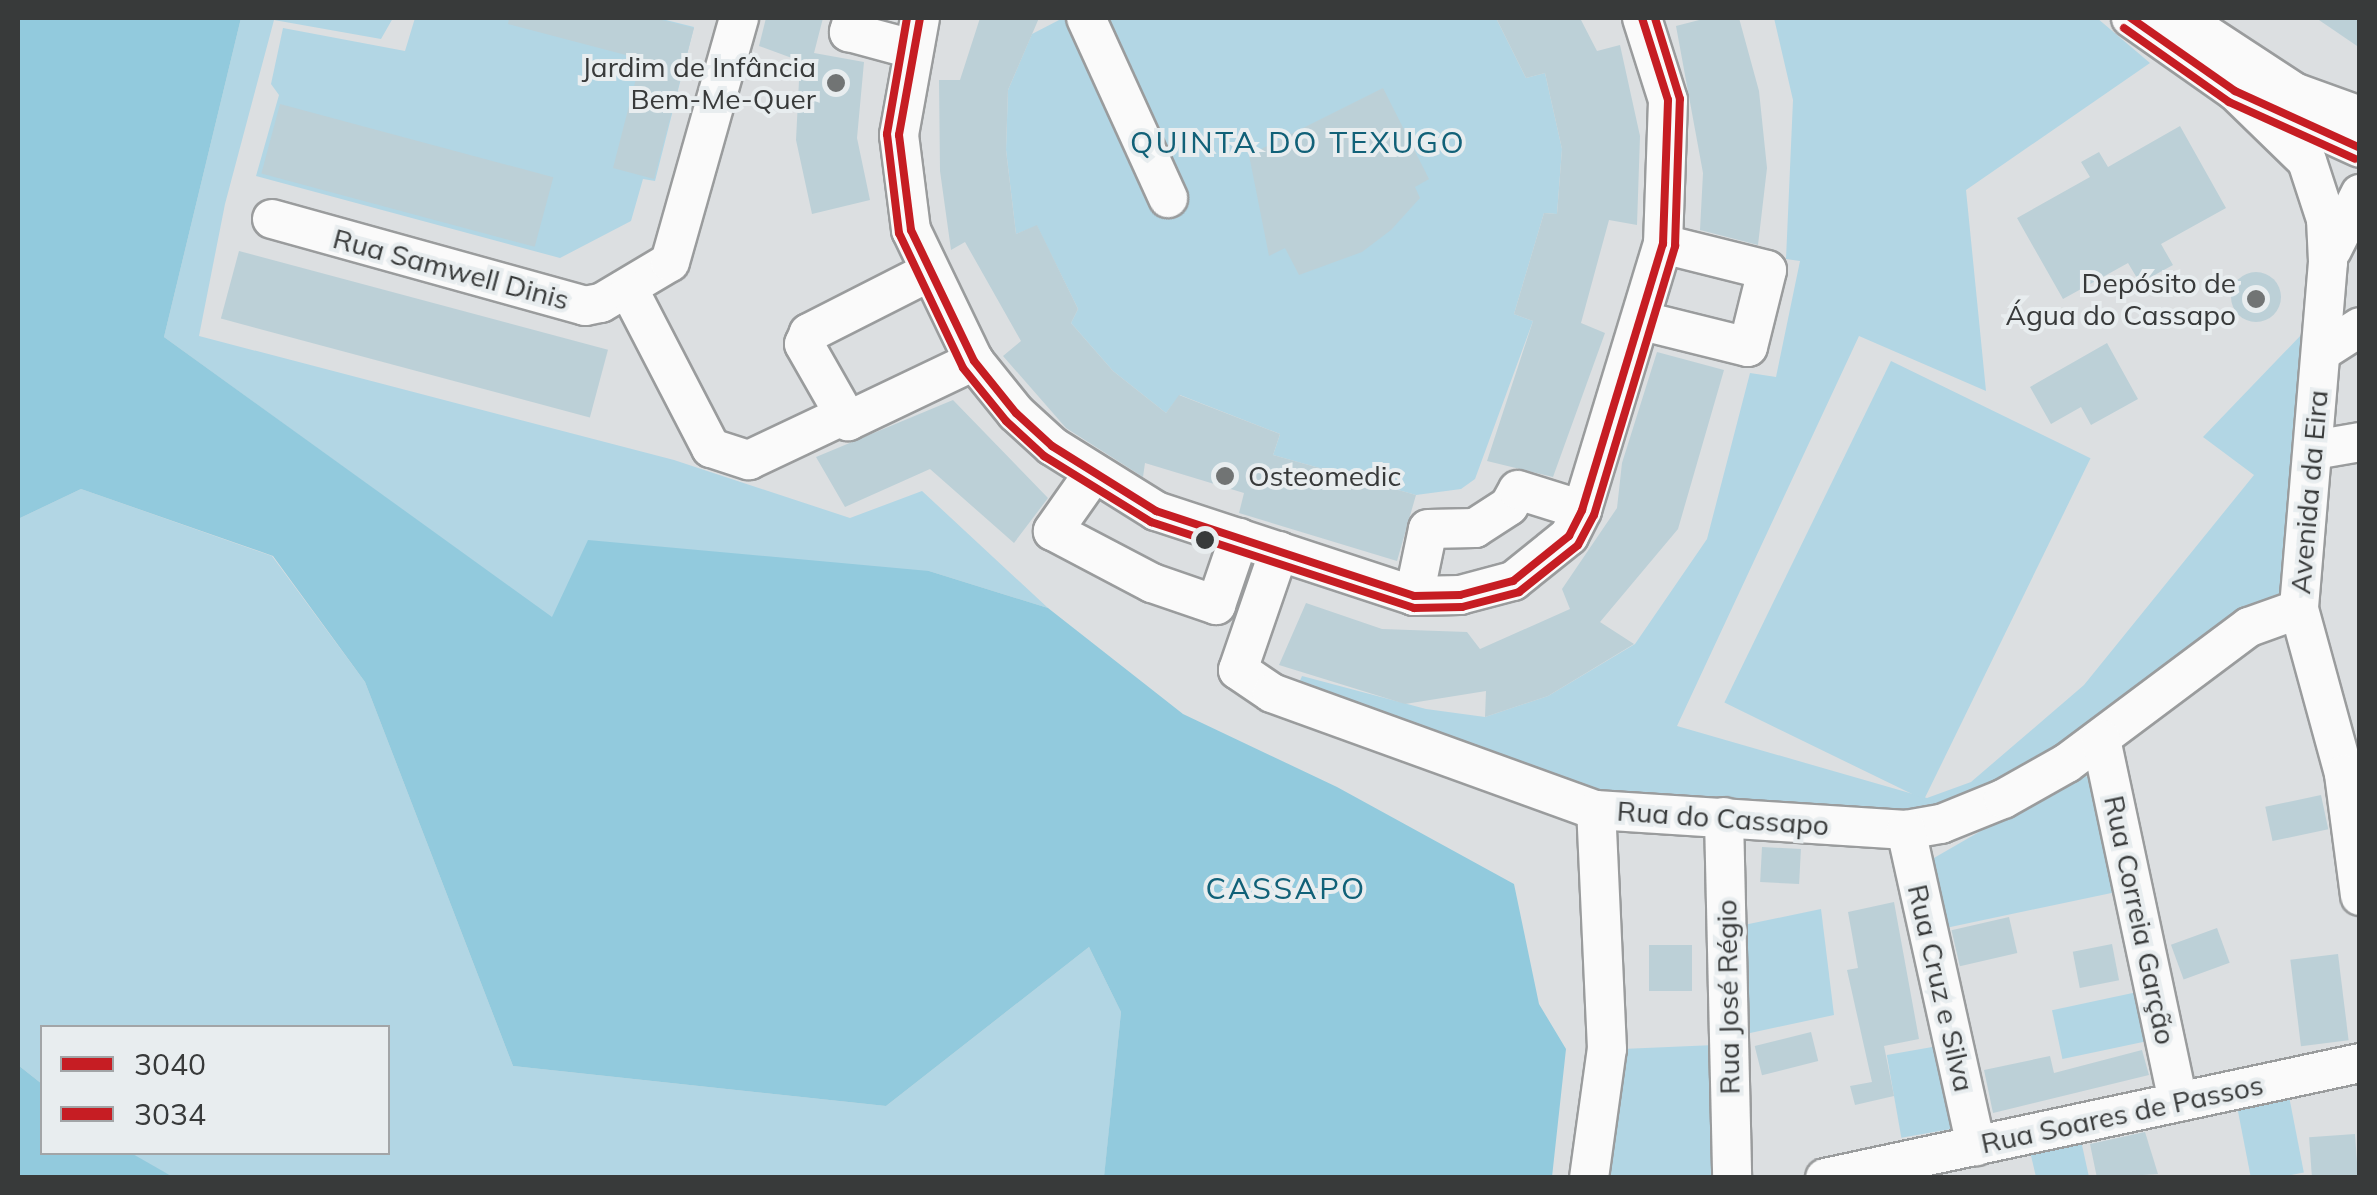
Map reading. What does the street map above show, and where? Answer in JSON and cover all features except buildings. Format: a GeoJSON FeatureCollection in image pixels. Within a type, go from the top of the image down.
{"type":"FeatureCollection","features":[{"type":"Feature","properties":{"kind":"street"},"geometry":{"type":"LineString","coordinates":[[853,18],[848,32],[916,33],[900,150],[910,230],[974,361],[1016,413],[1093,474],[1156,511],[1414,596],[1460,595],[1513,581],[1570,536],[1582,510],[1643,321],[1663,244],[1668,100],[1643,18]]}},
{"type":"Feature","properties":{"kind":"street"},"geometry":{"type":"LineString","coordinates":[[1086,18],[1168,198]]}},
{"type":"Feature","properties":{"kind":"street"},"geometry":{"type":"LineString","coordinates":[[2131,18],[2234,91],[2360,148]]}},
{"type":"Feature","properties":{"kind":"street"},"geometry":{"type":"LineString","coordinates":[[2181,18],[2294,92],[2360,116]]}},
{"type":"Feature","properties":{"kind":"street","name":"Rua Samwell Dinis"},"geometry":{"type":"LineString","coordinates":[[272,220],[585,306],[629,290],[670,262],[733,19]]}},
{"type":"Feature","properties":{"kind":"street","name":"Avenida da Eira"},"geometry":{"type":"LineString","coordinates":[[2234,91],[2308,161],[2322,199],[2328,262],[2299,609],[2344,774],[2360,896]]}},
{"type":"Feature","properties":{"kind":"street","name":"Avenida da Eira"},"geometry":{"type":"LineString","coordinates":[[2328,262],[2360,194]]}},
{"type":"Feature","properties":{"kind":"street"},"geometry":{"type":"LineString","coordinates":[[1643,321],[1748,347],[1767,270],[1663,244]]}},
{"type":"Feature","properties":{"kind":"street"},"geometry":{"type":"LineString","coordinates":[[842,416],[806,336],[929,272]]}},
{"type":"Feature","properties":{"kind":"street"},"geometry":{"type":"LineString","coordinates":[[629,290],[711,448],[749,460],[842,416],[858,420],[974,361]]}},
{"type":"Feature","properties":{"kind":"street"},"geometry":{"type":"LineString","coordinates":[[2321,352],[2360,327]]}},
{"type":"Feature","properties":{"kind":"street"},"geometry":{"type":"LineString","coordinates":[[2314,450],[2360,442]]}},
{"type":"Feature","properties":{"kind":"street"},"geometry":{"type":"LineString","coordinates":[[1093,474],[1053,531],[1152,582],[1216,605],[1239,538]]}},
{"type":"Feature","properties":{"kind":"street"},"geometry":{"type":"LineString","coordinates":[[1414,596],[1428,529],[1476,528],[1508,506],[1518,490],[1582,510]]}},
{"type":"Feature","properties":{"kind":"street","name":"Rua do Cassapo"},"geometry":{"type":"LineString","coordinates":[[1279,551],[1238,670],[1272,693],[1596,810],[1906,830],[1941,824],[2003,799],[2101,738],[2249,627],[2299,609]]}},
{"type":"Feature","properties":{"kind":"street","name":"Rua Correia Garção"},"geometry":{"type":"LineString","coordinates":[[2101,738],[2178,1102]]}},
{"type":"Feature","properties":{"kind":"street"},"geometry":{"type":"LineString","coordinates":[[1589,1178],[1607,1049],[1596,810]]}},
{"type":"Feature","properties":{"kind":"street","name":"Rua José Régio"},"geometry":{"type":"LineString","coordinates":[[1724,817],[1732,1178]]}},
{"type":"Feature","properties":{"kind":"street","name":"Rua Cruz e Silva"},"geometry":{"type":"LineString","coordinates":[[1906,830],[1976,1146]]}},
{"type":"Feature","properties":{"kind":"street","name":"Rua Soares de Passos"},"geometry":{"type":"LineString","coordinates":[[1825,1178],[2360,1063]]}},
{"type":"Feature","properties":{"kind":"shaded area"},"geometry":{"type":"Polygon","coordinates":[[[18,18],[241,18],[164,337],[552,617],[588,540],[929,571],[1048,608],[1183,714],[1337,787],[1514,884],[1539,1004],[1566,1049],[1552,1177],[1104,1177],[1121,1012],[1089,947],[886,1106],[513,1066],[365,682],[273,556],[81,489],[18,519],[18,18]]]}},
{"type":"Feature","properties":{"kind":"shaded area"},"geometry":{"type":"Polygon","coordinates":[[[241,18],[393,18],[381,39],[274,20],[225,204],[199,336],[674,460],[850,518],[922,491],[1048,608],[929,571],[552,618],[164,337],[241,18]]]}},
{"type":"Feature","properties":{"kind":"shaded area"},"geometry":{"type":"Polygon","coordinates":[[[415,18],[658,18],[694,27],[655,181],[643,179],[631,221],[560,258],[256,176],[279,95],[271,84],[283,28],[405,51],[415,18]]]}},
{"type":"Feature","properties":{"kind":"shaded area"},"geometry":{"type":"Polygon","coordinates":[[[1063,18],[1496,18],[1526,78],[1545,73],[1562,149],[1557,214],[1544,213],[1514,314],[1533,321],[1475,479],[1461,489],[1416,495],[1273,455],[1280,434],[1180,395],[1166,413],[1113,371],[1071,323],[1078,309],[1037,226],[1016,234],[1006,150],[1008,90],[1032,34],[1063,18]]]}},
{"type":"Feature","properties":{"kind":"shaded area"},"geometry":{"type":"Polygon","coordinates":[[[1774,18],[2097,18],[2150,63],[1966,190],[1986,391],[1859,336],[1677,726],[1927,798],[1971,782],[2084,685],[2254,475],[2203,437],[2303,333],[2282,604],[2002,786],[1923,817],[1594,793],[1547,771],[1296,690],[1302,676],[1426,709],[1485,717],[1548,696],[1635,644],[1707,539],[1750,373],[1776,377],[1800,261],[1786,259],[1793,100],[1774,18]]]}},
{"type":"Feature","properties":{"kind":"shaded area"},"geometry":{"type":"Polygon","coordinates":[[[1891,361],[2091,458],[1924,800],[1724,703],[1891,361]]]}},
{"type":"Feature","properties":{"kind":"shaded area"},"geometry":{"type":"Polygon","coordinates":[[[81,489],[272,556],[365,682],[513,1066],[886,1106],[1089,947],[1121,1012],[1104,1178],[173,1177],[145,1163],[134,1155],[390,1155],[390,1025],[40,1025],[40,1082],[18,1065],[18,519],[81,489]]]}},
{"type":"Feature","properties":{"kind":"shaded area"},"geometry":{"type":"Polygon","coordinates":[[[2078,775],[2097,778],[2121,891],[1941,929],[1927,862],[2078,775]]]}},
{"type":"Feature","properties":{"kind":"shaded area"},"geometry":{"type":"Polygon","coordinates":[[[1821,909],[1834,1015],[1741,1035],[1739,926],[1821,909]]]}},
{"type":"Feature","properties":{"kind":"shaded area"},"geometry":{"type":"Polygon","coordinates":[[[2142,991],[2152,1040],[2062,1059],[2052,1010],[2142,991]]]}},
{"type":"Feature","properties":{"kind":"shaded area"},"geometry":{"type":"Polygon","coordinates":[[[1715,1045],[1717,1177],[1604,1178],[1622,1049],[1715,1045]]]}},
{"type":"Feature","properties":{"kind":"shaded area"},"geometry":{"type":"Polygon","coordinates":[[[1938,1046],[1953,1129],[1901,1138],[1887,1055],[1938,1046]]]}},
{"type":"Feature","properties":{"kind":"shaded area"},"geometry":{"type":"Polygon","coordinates":[[[18,1065],[40,1082],[40,1155],[134,1155],[173,1177],[18,1177],[18,1065]]]}},
{"type":"Feature","properties":{"kind":"shaded area"},"geometry":{"type":"Polygon","coordinates":[[[2288,1091],[2304,1172],[2251,1178],[2236,1101],[2288,1091]]]}},
{"type":"Feature","properties":{"kind":"shaded area"},"geometry":{"type":"Polygon","coordinates":[[[2080,1136],[2089,1177],[2036,1177],[2029,1147],[2080,1136]]]}},
{"type":"Feature","properties":{"kind":"transit line","name":"3034"},"geometry":{"type":"LineString","coordinates":[[907,18],[887,134],[899,233],[963,368],[1006,421],[1044,456],[1151,522],[1414,608],[1462,607],[1519,592],[1578,545],[1594,515],[1675,246],[1680,99],[1655,18]]}},
{"type":"Feature","properties":{"kind":"transit line","name":"3040"},"geometry":{"type":"LineString","coordinates":[[920,18],[899,135],[911,230],[974,361],[1016,413],[1052,446],[1156,511],[1414,596],[1460,595],[1513,581],[1569,536],[1582,510],[1663,244],[1668,100],[1642,18]]}},
{"type":"Feature","properties":{"kind":"transit line","name":"3040"},"geometry":{"type":"LineString","coordinates":[[2131,18],[2235,91],[2360,148]]}},
{"type":"Feature","properties":{"kind":"transit line","name":"3034"},"geometry":{"type":"LineString","coordinates":[[2124,28],[2229,102],[2355,159]]}},
{"type":"Feature","properties":{"kind":"place","name":"Jardim de Infância Bem-Me-Quer"},"geometry":{"type":"Point","coordinates":[836,83]}},
{"type":"Feature","properties":{"kind":"place","name":"Depósito de Água do Cassapo"},"geometry":{"type":"Point","coordinates":[2256,299]}},
{"type":"Feature","properties":{"kind":"place","name":"Osteomedic"},"geometry":{"type":"Point","coordinates":[1225,476]}},
{"type":"Feature","properties":{"kind":"district","name":"QUINTA DO TEXUGO"},"geometry":{"type":"Point","coordinates":[1298,142]}},
{"type":"Feature","properties":{"kind":"district","name":"CASSAPO"},"geometry":{"type":"Point","coordinates":[1286,888]}}]}
